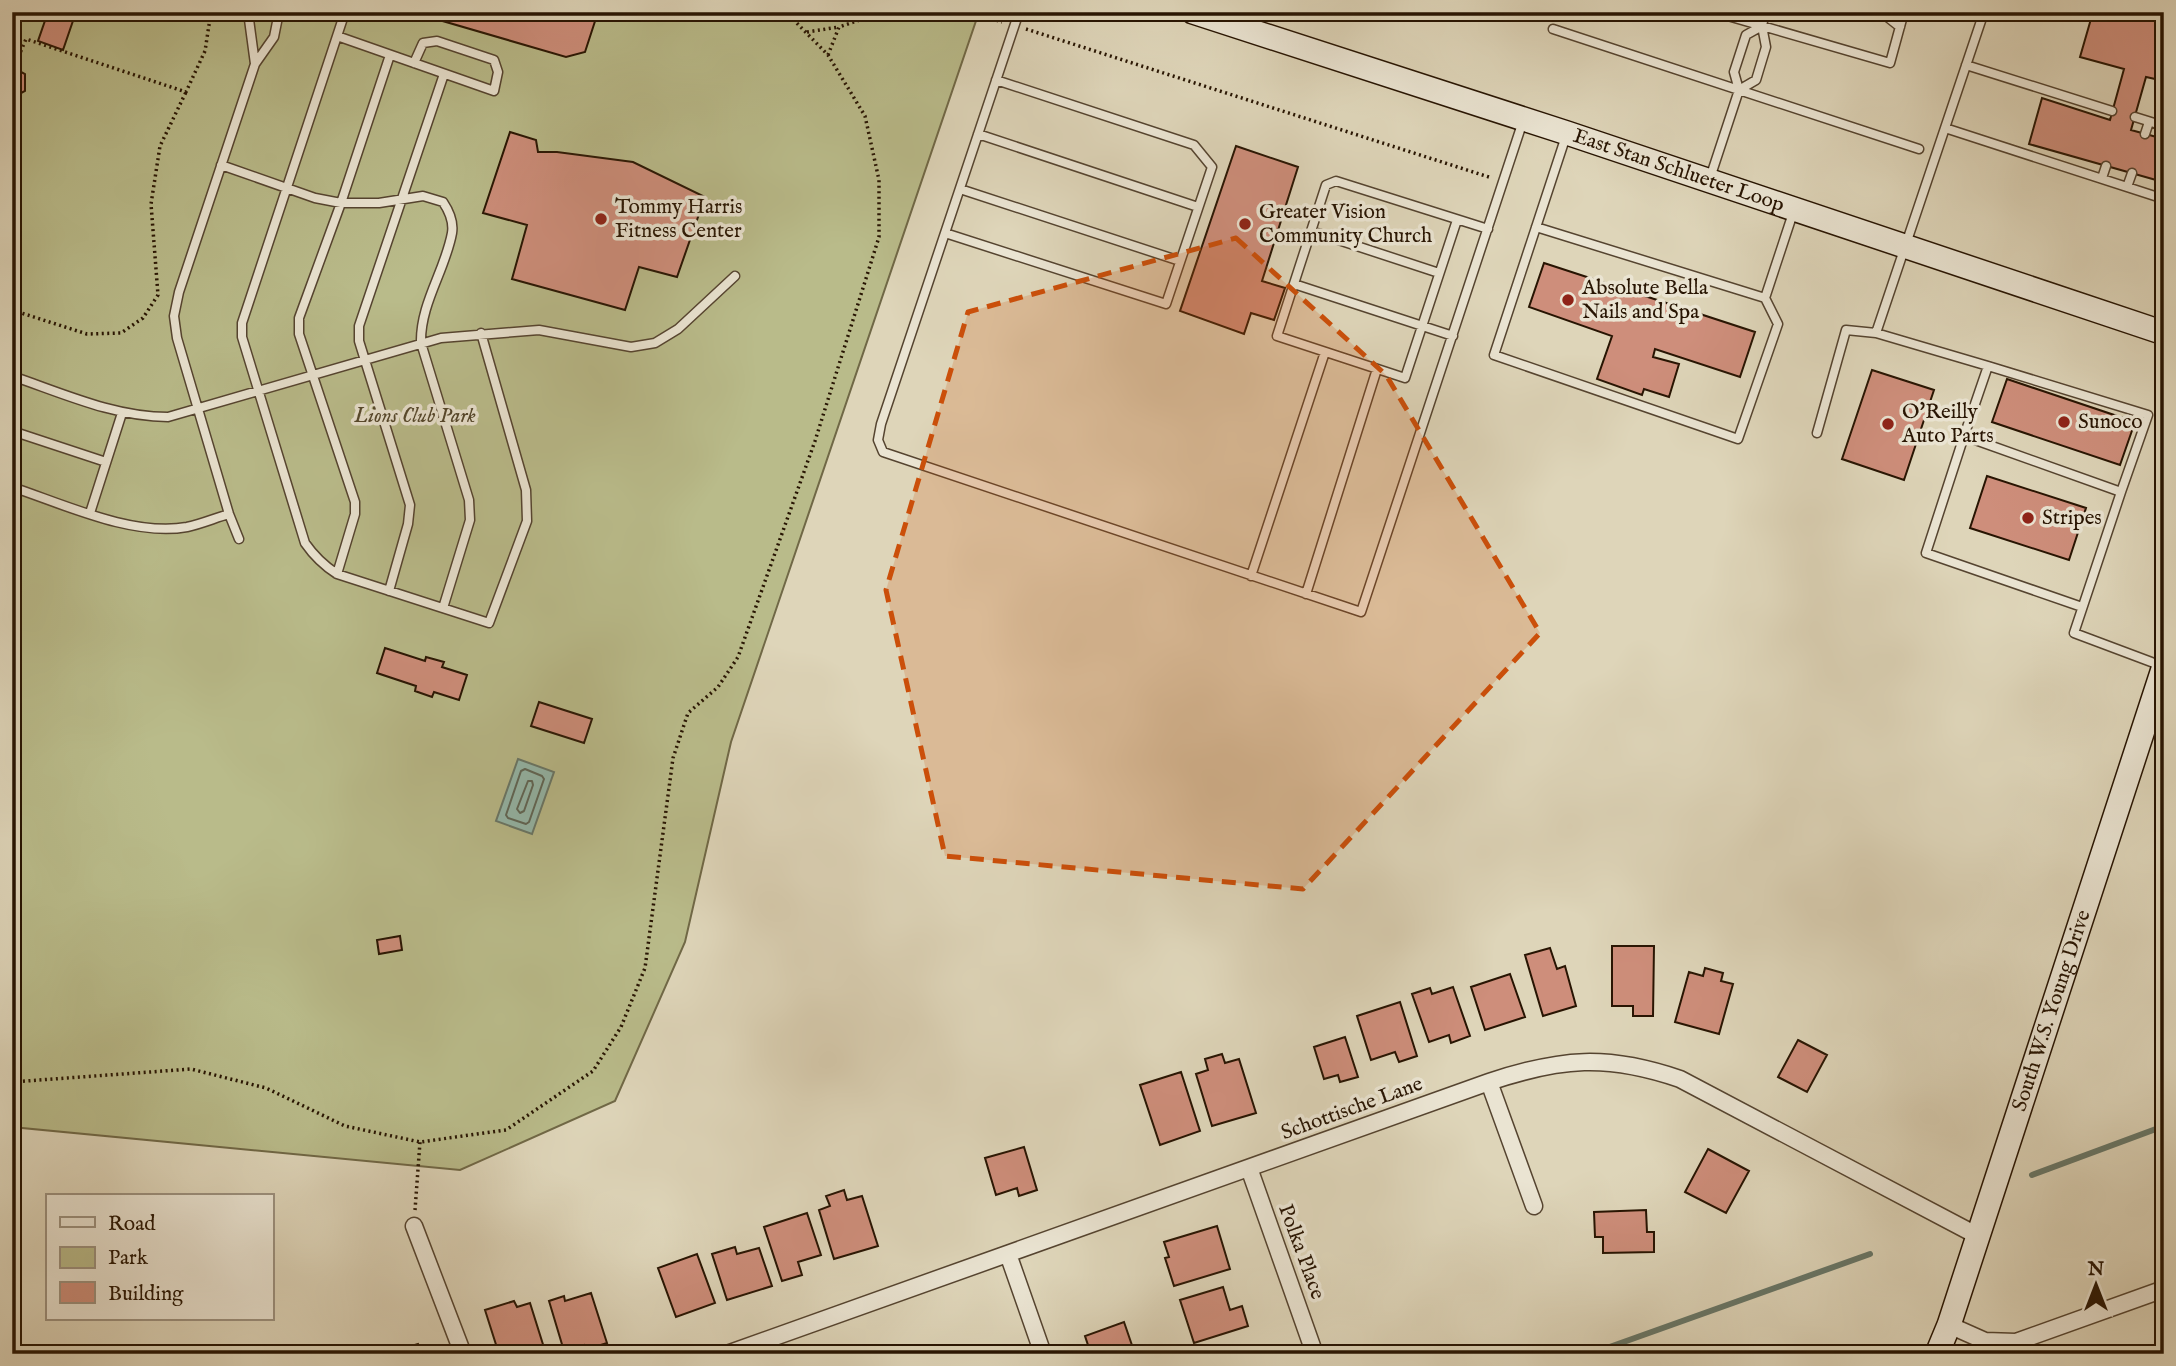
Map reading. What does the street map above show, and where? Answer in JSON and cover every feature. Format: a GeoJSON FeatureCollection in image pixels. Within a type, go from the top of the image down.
{"type":"FeatureCollection","features":[{"type":"Feature","properties":{"kind":"main road","name":"East Stan Schlueter Loop"},"geometry":{"type":"LineString","coordinates":[[1193,12],[1567,133],[2164,333]]}},
{"type":"Feature","properties":{"kind":"main road","name":"South W.S. Young Drive"},"geometry":{"type":"LineString","coordinates":[[1937,1354],[1949,1325],[2164,666]]}},
{"type":"Feature","properties":{"kind":"street","name":"Schottische Lane"},"geometry":{"type":"LineString","coordinates":[[727,1354],[753,1350],[1007,1254],[1489,1082],[1562,1062],[1608,1062],[1654,1070],[1703,1089],[1978,1236]]}},
{"type":"Feature","properties":{"kind":"street"},"geometry":{"type":"LineString","coordinates":[[1489,1082],[1534,1206]]}},
{"type":"Feature","properties":{"kind":"street","name":"Polka Place"},"geometry":{"type":"LineString","coordinates":[[1248,1168],[1313,1349]]}},
{"type":"Feature","properties":{"kind":"street"},"geometry":{"type":"LineString","coordinates":[[414,1226],[463,1354]]}},
{"type":"Feature","properties":{"kind":"street"},"geometry":{"type":"LineString","coordinates":[[1007,1254],[1043,1354]]}},
{"type":"Feature","properties":{"kind":"street"},"geometry":{"type":"LineString","coordinates":[[1949,1325],[1985,1340],[2016,1342],[2164,1289]]}},
{"type":"Feature","properties":{"kind":"lane"},"geometry":{"type":"LineString","coordinates":[[248,12],[255,64]]}},
{"type":"Feature","properties":{"kind":"lane"},"geometry":{"type":"LineString","coordinates":[[239,539],[197,410],[177,338],[174,316],[179,292],[255,64],[274,37],[279,12]]}},
{"type":"Feature","properties":{"kind":"lane"},"geometry":{"type":"LineString","coordinates":[[345,12],[242,323],[243,337],[305,543],[324,566],[337,574],[489,623],[527,521],[526,490],[481,333]]}},
{"type":"Feature","properties":{"kind":"lane"},"geometry":{"type":"LineString","coordinates":[[1019,12],[881,424],[878,440],[883,452],[1361,612],[1524,120]]}},
{"type":"Feature","properties":{"kind":"lane"},"geometry":{"type":"LineString","coordinates":[[1714,12],[1890,63],[1904,12]]}},
{"type":"Feature","properties":{"kind":"lane"},"geometry":{"type":"LineString","coordinates":[[1739,90],[1756,80],[1766,47],[1762,26],[1765,12]]}},
{"type":"Feature","properties":{"kind":"lane"},"geometry":{"type":"LineString","coordinates":[[1881,12],[1900,27]]}},
{"type":"Feature","properties":{"kind":"lane"},"geometry":{"type":"LineString","coordinates":[[1876,333],[1984,12]]}},
{"type":"Feature","properties":{"kind":"lane"},"geometry":{"type":"LineString","coordinates":[[1709,180],[1739,90],[1734,72],[1746,36],[1762,26]]}},
{"type":"Feature","properties":{"kind":"lane"},"geometry":{"type":"LineString","coordinates":[[1553,29],[1919,149]]}},
{"type":"Feature","properties":{"kind":"lane"},"geometry":{"type":"LineString","coordinates":[[337,36],[444,74],[494,91],[498,72],[494,60],[437,41],[423,43],[414,63]]}},
{"type":"Feature","properties":{"kind":"lane"},"geometry":{"type":"LineString","coordinates":[[337,574],[355,514],[355,502],[299,334],[299,318],[390,55]]}},
{"type":"Feature","properties":{"kind":"lane"},"geometry":{"type":"LineString","coordinates":[[1966,65],[2112,111]]}},
{"type":"Feature","properties":{"kind":"lane"},"geometry":{"type":"LineString","coordinates":[[389,591],[408,524],[410,505],[359,341],[359,326],[444,74]]}},
{"type":"Feature","properties":{"kind":"lane"},"geometry":{"type":"LineString","coordinates":[[945,233],[1166,304],[1212,167],[1194,145],[996,80]]}},
{"type":"Feature","properties":{"kind":"lane"},"geometry":{"type":"LineString","coordinates":[[2069,107],[2072,98]]}},
{"type":"Feature","properties":{"kind":"lane"},"geometry":{"type":"LineString","coordinates":[[2093,115],[2096,105]]}},
{"type":"Feature","properties":{"kind":"lane"},"geometry":{"type":"LineString","coordinates":[[2135,117],[2164,126]]}},
{"type":"Feature","properties":{"kind":"lane"},"geometry":{"type":"LineString","coordinates":[[2145,134],[2149,122]]}},
{"type":"Feature","properties":{"kind":"lane"},"geometry":{"type":"LineString","coordinates":[[1945,128],[2164,198]]}},
{"type":"Feature","properties":{"kind":"lane"},"geometry":{"type":"LineString","coordinates":[[1567,133],[1494,355],[1738,439],[1778,324],[1765,298],[1794,209]]}},
{"type":"Feature","properties":{"kind":"lane"},"geometry":{"type":"LineString","coordinates":[[978,134],[1198,207]]}},
{"type":"Feature","properties":{"kind":"lane"},"geometry":{"type":"LineString","coordinates":[[2051,162],[2055,152]]}},
{"type":"Feature","properties":{"kind":"lane"},"geometry":{"type":"LineString","coordinates":[[2076,170],[2079,158]]}},
{"type":"Feature","properties":{"kind":"lane"},"geometry":{"type":"LineString","coordinates":[[221,165],[315,198],[341,202],[379,202],[423,196],[443,202],[450,213],[453,231],[421,324],[421,343],[469,500],[470,520],[443,608]]}},
{"type":"Feature","properties":{"kind":"lane"},"geometry":{"type":"LineString","coordinates":[[2102,178],[2106,166]]}},
{"type":"Feature","properties":{"kind":"lane"},"geometry":{"type":"LineString","coordinates":[[2127,187],[2132,173]]}},
{"type":"Feature","properties":{"kind":"lane"},"geometry":{"type":"LineString","coordinates":[[1457,219],[1405,378],[1277,336],[1326,185],[1336,181],[1457,219],[1488,229]]}},
{"type":"Feature","properties":{"kind":"lane"},"geometry":{"type":"LineString","coordinates":[[960,189],[1180,261]]}},
{"type":"Feature","properties":{"kind":"lane"},"geometry":{"type":"LineString","coordinates":[[1536,227],[1765,298]]}},
{"type":"Feature","properties":{"kind":"lane"},"geometry":{"type":"LineString","coordinates":[[1311,231],[1439,273]]}},
{"type":"Feature","properties":{"kind":"lane"},"geometry":{"type":"LineString","coordinates":[[12,376],[122,412],[144,417],[168,417],[441,338],[539,330],[631,347],[655,343],[678,328],[735,276]]}},
{"type":"Feature","properties":{"kind":"lane"},"geometry":{"type":"LineString","coordinates":[[1294,284],[1453,336]]}},
{"type":"Feature","properties":{"kind":"lane"},"geometry":{"type":"LineString","coordinates":[[1817,433],[1846,330],[1876,333],[2148,415],[2074,633],[2164,666]]}},
{"type":"Feature","properties":{"kind":"lane"},"geometry":{"type":"LineString","coordinates":[[1251,576],[1325,352]]}},
{"type":"Feature","properties":{"kind":"lane"},"geometry":{"type":"LineString","coordinates":[[1989,366],[1926,553],[2082,607]]}},
{"type":"Feature","properties":{"kind":"lane"},"geometry":{"type":"LineString","coordinates":[[1306,594],[1377,369]]}},
{"type":"Feature","properties":{"kind":"lane"},"geometry":{"type":"LineString","coordinates":[[90,513],[122,412]]}},
{"type":"Feature","properties":{"kind":"lane"},"geometry":{"type":"LineString","coordinates":[[12,431],[106,462]]}},
{"type":"Feature","properties":{"kind":"lane"},"geometry":{"type":"LineString","coordinates":[[1965,436],[2121,492]]}},
{"type":"Feature","properties":{"kind":"lane"},"geometry":{"type":"LineString","coordinates":[[12,487],[90,513],[157,528],[187,527],[229,514]]}},
{"type":"Feature","properties":{"kind":"path"},"geometry":{"type":"LineString","coordinates":[[12,310],[87,334],[121,333],[143,318],[158,295],[151,204],[160,146],[205,51],[211,12]]}},
{"type":"Feature","properties":{"kind":"path"},"geometry":{"type":"LineString","coordinates":[[12,1082],[191,1069],[266,1087],[345,1126],[420,1142],[506,1129],[593,1070],[621,1027],[645,968],[673,758],[688,713],[718,687],[738,657],[815,441],[879,237],[879,180],[865,116],[828,55],[786,12]]}},
{"type":"Feature","properties":{"kind":"path"},"geometry":{"type":"LineString","coordinates":[[806,32],[839,27],[883,12]]}},
{"type":"Feature","properties":{"kind":"path"},"geometry":{"type":"LineString","coordinates":[[970,12],[1504,182]]}},
{"type":"Feature","properties":{"kind":"path"},"geometry":{"type":"LineString","coordinates":[[828,55],[839,27]]}},
{"type":"Feature","properties":{"kind":"path"},"geometry":{"type":"LineString","coordinates":[[12,72],[26,39],[186,92]]}},
{"type":"Feature","properties":{"kind":"path"},"geometry":{"type":"LineString","coordinates":[[414,1226],[420,1142]]}},
{"type":"Feature","properties":{"kind":"highlighted area"},"geometry":{"type":"Polygon","coordinates":[[[1236,238],[1386,375],[1540,633],[1303,889],[945,856],[886,590],[968,312],[1236,238]]]}},
{"type":"Feature","properties":{"kind":"green space","name":"Lions Club Park"},"geometry":{"type":"Polygon","coordinates":[[[12,12],[979,12],[731,742],[685,942],[615,1101],[460,1170],[12,1127],[12,12]]]}},
{"type":"Feature","properties":{"kind":"water"},"geometry":{"type":"Polygon","coordinates":[[[518,759],[554,772],[532,834],[496,821],[518,759]]]}},
{"type":"Feature","properties":{"kind":"building"},"geometry":{"type":"Polygon","coordinates":[[[48,12],[76,12],[63,50],[38,41],[48,12]]]}},
{"type":"Feature","properties":{"kind":"building"},"geometry":{"type":"Polygon","coordinates":[[[423,12],[598,12],[585,52],[566,57],[422,15],[423,12]]]}},
{"type":"Feature","properties":{"kind":"building"},"geometry":{"type":"Polygon","coordinates":[[[2093,12],[2127,12],[2164,23],[2164,81],[2146,77],[2131,130],[2164,139],[2164,155],[2156,180],[2029,144],[2042,98],[2110,120],[2124,69],[2080,57],[2093,12]]]}},
{"type":"Feature","properties":{"kind":"building"},"geometry":{"type":"Polygon","coordinates":[[[12,67],[25,74],[25,91],[12,98],[12,67]]]}},
{"type":"Feature","properties":{"kind":"building","name":"Tommy Harris Fitness Center"},"geometry":{"type":"Polygon","coordinates":[[[510,132],[536,140],[538,152],[633,162],[705,197],[677,277],[639,267],[625,310],[512,279],[527,225],[483,213],[510,132]]]}},
{"type":"Feature","properties":{"kind":"building","name":"Greater Vision Community Church"},"geometry":{"type":"Polygon","coordinates":[[[1236,146],[1298,167],[1262,281],[1285,288],[1274,320],[1251,313],[1244,334],[1180,311],[1236,146]]]}},
{"type":"Feature","properties":{"kind":"building"},"geometry":{"type":"Polygon","coordinates":[[[1544,263],[1755,332],[1740,377],[1655,349],[1653,357],[1679,364],[1669,397],[1644,389],[1642,395],[1597,379],[1612,336],[1529,307],[1544,263]]]}},
{"type":"Feature","properties":{"kind":"building","name":"O'Reilly Auto Parts"},"geometry":{"type":"Polygon","coordinates":[[[1872,370],[1934,390],[1904,480],[1842,459],[1872,370]]]}},
{"type":"Feature","properties":{"kind":"building","name":"Sunoco"},"geometry":{"type":"Polygon","coordinates":[[[2007,379],[2135,422],[2120,465],[1992,422],[2007,379]]]}},
{"type":"Feature","properties":{"kind":"building","name":"Stripes"},"geometry":{"type":"Polygon","coordinates":[[[1987,476],[2086,508],[2069,560],[1970,528],[1987,476]]]}},
{"type":"Feature","properties":{"kind":"building"},"geometry":{"type":"Polygon","coordinates":[[[385,648],[425,661],[426,657],[444,662],[442,667],[467,675],[459,700],[434,692],[432,697],[415,691],[416,686],[377,673],[385,648]]]}},
{"type":"Feature","properties":{"kind":"building"},"geometry":{"type":"Polygon","coordinates":[[[539,702],[592,719],[584,743],[531,726],[539,702]]]}},
{"type":"Feature","properties":{"kind":"building"},"geometry":{"type":"Polygon","coordinates":[[[400,936],[402,950],[379,954],[377,940],[400,936]]]}},
{"type":"Feature","properties":{"kind":"building"},"geometry":{"type":"Polygon","coordinates":[[[1612,946],[1654,946],[1653,1016],[1633,1016],[1633,1006],[1612,1006],[1612,946]]]}},
{"type":"Feature","properties":{"kind":"building"},"geometry":{"type":"Polygon","coordinates":[[[1550,948],[1557,969],[1565,966],[1576,1006],[1543,1016],[1525,955],[1550,948]]]}},
{"type":"Feature","properties":{"kind":"building"},"geometry":{"type":"Polygon","coordinates":[[[1705,968],[1723,973],[1721,981],[1733,984],[1719,1034],[1675,1022],[1689,972],[1703,976],[1705,968]]]}},
{"type":"Feature","properties":{"kind":"building"},"geometry":{"type":"Polygon","coordinates":[[[1510,974],[1525,1017],[1485,1030],[1471,987],[1510,974]]]}},
{"type":"Feature","properties":{"kind":"building"},"geometry":{"type":"Polygon","coordinates":[[[1453,987],[1470,1036],[1451,1043],[1449,1035],[1429,1042],[1412,994],[1430,988],[1432,994],[1453,987]]]}},
{"type":"Feature","properties":{"kind":"building"},"geometry":{"type":"Polygon","coordinates":[[[1400,1002],[1417,1056],[1399,1062],[1395,1052],[1371,1060],[1357,1016],[1400,1002]]]}},
{"type":"Feature","properties":{"kind":"building"},"geometry":{"type":"Polygon","coordinates":[[[1345,1037],[1358,1077],[1340,1082],[1338,1075],[1324,1079],[1314,1047],[1345,1037]]]}},
{"type":"Feature","properties":{"kind":"building"},"geometry":{"type":"Polygon","coordinates":[[[1798,1040],[1827,1055],[1807,1092],[1778,1077],[1798,1040]]]}},
{"type":"Feature","properties":{"kind":"building"},"geometry":{"type":"Polygon","coordinates":[[[1222,1054],[1225,1063],[1239,1059],[1256,1113],[1212,1126],[1196,1074],[1208,1070],[1205,1059],[1222,1054]]]}},
{"type":"Feature","properties":{"kind":"building"},"geometry":{"type":"Polygon","coordinates":[[[1181,1072],[1200,1131],[1160,1145],[1140,1085],[1181,1072]]]}},
{"type":"Feature","properties":{"kind":"building"},"geometry":{"type":"Polygon","coordinates":[[[1024,1147],[1037,1190],[1019,1196],[1017,1188],[996,1195],[985,1158],[1024,1147]]]}},
{"type":"Feature","properties":{"kind":"building"},"geometry":{"type":"Polygon","coordinates":[[[1708,1149],[1749,1171],[1726,1213],[1685,1192],[1708,1149]]]}},
{"type":"Feature","properties":{"kind":"building"},"geometry":{"type":"Polygon","coordinates":[[[844,1190],[847,1200],[862,1196],[878,1246],[834,1259],[819,1210],[830,1206],[826,1196],[844,1190]]]}},
{"type":"Feature","properties":{"kind":"building"},"geometry":{"type":"Polygon","coordinates":[[[1646,1210],[1647,1232],[1654,1232],[1654,1252],[1603,1253],[1603,1237],[1595,1237],[1594,1212],[1646,1210]]]}},
{"type":"Feature","properties":{"kind":"building"},"geometry":{"type":"Polygon","coordinates":[[[807,1213],[821,1255],[798,1262],[802,1275],[782,1281],[764,1227],[807,1213]]]}},
{"type":"Feature","properties":{"kind":"building"},"geometry":{"type":"Polygon","coordinates":[[[1217,1226],[1230,1269],[1174,1286],[1165,1258],[1169,1257],[1164,1242],[1217,1226]]]}},
{"type":"Feature","properties":{"kind":"building"},"geometry":{"type":"Polygon","coordinates":[[[735,1247],[737,1254],[759,1248],[772,1286],[727,1300],[712,1254],[735,1247]]]}},
{"type":"Feature","properties":{"kind":"building"},"geometry":{"type":"Polygon","coordinates":[[[697,1254],[715,1303],[676,1317],[658,1268],[697,1254]]]}},
{"type":"Feature","properties":{"kind":"building"},"geometry":{"type":"Polygon","coordinates":[[[1223,1287],[1230,1310],[1242,1306],[1248,1326],[1194,1343],[1180,1300],[1223,1287]]]}},
{"type":"Feature","properties":{"kind":"building"},"geometry":{"type":"Polygon","coordinates":[[[591,1293],[607,1343],[585,1350],[584,1345],[564,1351],[549,1301],[564,1296],[565,1301],[591,1293]]]}},
{"type":"Feature","properties":{"kind":"building"},"geometry":{"type":"Polygon","coordinates":[[[514,1301],[517,1307],[530,1303],[546,1354],[499,1354],[485,1310],[514,1301]]]}},
{"type":"Feature","properties":{"kind":"building"},"geometry":{"type":"Polygon","coordinates":[[[1124,1322],[1135,1354],[1091,1354],[1085,1336],[1124,1322]]]}},
{"type":"Feature","properties":{"kind":"building"},"geometry":{"type":"Polygon","coordinates":[[[418,1344],[421,1354],[384,1354],[418,1344]]]}},
{"type":"Feature","properties":{"kind":"waterway"},"geometry":{"type":"LineString","coordinates":[[2032,1175],[2164,1126]]}},
{"type":"Feature","properties":{"kind":"waterway"},"geometry":{"type":"LineString","coordinates":[[1590,1354],[1870,1254]]}},
{"type":"Feature","properties":{"kind":"place","name":"Tommy Harris Fitness Center"},"geometry":{"type":"Point","coordinates":[601,219]}},
{"type":"Feature","properties":{"kind":"place","name":"Greater Vision Community Church"},"geometry":{"type":"Point","coordinates":[1245,224]}},
{"type":"Feature","properties":{"kind":"place","name":"Absolute Bella Nails and Spa"},"geometry":{"type":"Point","coordinates":[1568,300]}},
{"type":"Feature","properties":{"kind":"place","name":"Sunoco"},"geometry":{"type":"Point","coordinates":[2064,422]}},
{"type":"Feature","properties":{"kind":"place","name":"O'Reilly Auto Parts"},"geometry":{"type":"Point","coordinates":[1888,424]}},
{"type":"Feature","properties":{"kind":"place","name":"Stripes"},"geometry":{"type":"Point","coordinates":[2028,518]}}]}
